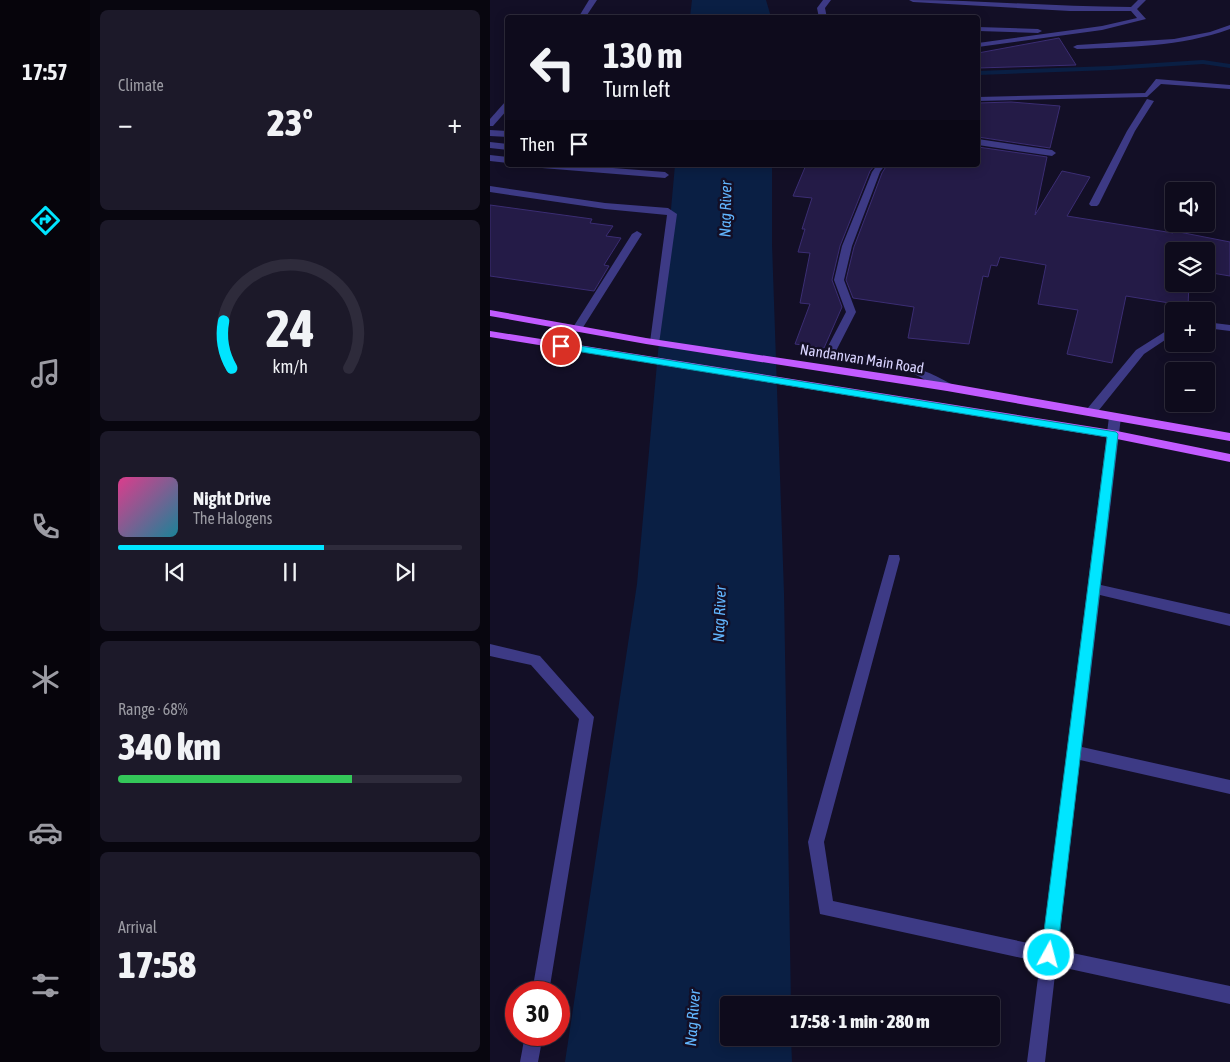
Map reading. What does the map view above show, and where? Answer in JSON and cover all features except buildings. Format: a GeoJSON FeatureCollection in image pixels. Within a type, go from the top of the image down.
{"type":"FeatureCollection","features":[{"type":"Feature","properties":{"kind":"main road","name":"Nandanvan Main Road"},"geometry":{"type":"LineString","coordinates":[[490,313],[651,342],[947,387],[1230,436]]}},
{"type":"Feature","properties":{"kind":"main road"},"geometry":{"type":"LineString","coordinates":[[490,334],[1112,434],[1230,458]]}},
{"type":"Feature","properties":{"kind":"street"},"geometry":{"type":"LineString","coordinates":[[582,15],[593,0]]}},
{"type":"Feature","properties":{"kind":"street"},"geometry":{"type":"LineString","coordinates":[[822,15],[821,8],[827,0]]}},
{"type":"Feature","properties":{"kind":"street"},"geometry":{"type":"LineString","coordinates":[[913,0],[1070,8],[1133,8],[1142,0]]}},
{"type":"Feature","properties":{"kind":"street"},"geometry":{"type":"LineString","coordinates":[[980,45],[1071,32],[1142,19],[1133,8]]}},
{"type":"Feature","properties":{"kind":"street"},"geometry":{"type":"LineString","coordinates":[[1077,47],[1186,39],[1212,34],[1230,27]]}},
{"type":"Feature","properties":{"kind":"street"},"geometry":{"type":"LineString","coordinates":[[980,29],[1071,32]]}},
{"type":"Feature","properties":{"kind":"street"},"geometry":{"type":"LineString","coordinates":[[980,99],[1147,95],[1159,81],[1230,87]]}},
{"type":"Feature","properties":{"kind":"street"},"geometry":{"type":"LineString","coordinates":[[1094,204],[1131,131],[1150,100]]}},
{"type":"Feature","properties":{"kind":"street"},"geometry":{"type":"LineString","coordinates":[[490,124],[505,107]]}},
{"type":"Feature","properties":{"kind":"street"},"geometry":{"type":"LineString","coordinates":[[490,133],[505,134]]}},
{"type":"Feature","properties":{"kind":"street"},"geometry":{"type":"LineString","coordinates":[[980,142],[1052,153]]}},
{"type":"Feature","properties":{"kind":"street"},"geometry":{"type":"LineString","coordinates":[[490,145],[505,146]]}},
{"type":"Feature","properties":{"kind":"street"},"geometry":{"type":"LineString","coordinates":[[490,158],[505,160]]}},
{"type":"Feature","properties":{"kind":"street"},"geometry":{"type":"LineString","coordinates":[[567,167],[665,175]]}},
{"type":"Feature","properties":{"kind":"street"},"geometry":{"type":"LineString","coordinates":[[880,167],[847,246],[839,280],[851,312],[829,354],[894,363],[930,376],[947,387]]}},
{"type":"Feature","properties":{"kind":"street"},"geometry":{"type":"LineString","coordinates":[[490,189],[605,206],[668,211],[672,214],[651,342]]}},
{"type":"Feature","properties":{"kind":"street"},"geometry":{"type":"LineString","coordinates":[[577,329],[637,234]]}},
{"type":"Feature","properties":{"kind":"street"},"geometry":{"type":"LineString","coordinates":[[1215,326],[1230,328]]}},
{"type":"Feature","properties":{"kind":"street"},"geometry":{"type":"LineString","coordinates":[[1091,412],[1140,352],[1165,335]]}},
{"type":"Feature","properties":{"kind":"street"},"geometry":{"type":"LineString","coordinates":[[1036,1062],[1095,589],[1114,416]]}},
{"type":"Feature","properties":{"kind":"street"},"geometry":{"type":"LineString","coordinates":[[894,559],[816,842],[826,908],[1049,955],[1230,996]]}},
{"type":"Feature","properties":{"kind":"street"},"geometry":{"type":"LineString","coordinates":[[1095,589],[1230,620]]}},
{"type":"Feature","properties":{"kind":"street"},"geometry":{"type":"LineString","coordinates":[[490,650],[535,660],[587,717],[543,981]]}},
{"type":"Feature","properties":{"kind":"street"},"geometry":{"type":"LineString","coordinates":[[1074,752],[1230,787]]}},
{"type":"Feature","properties":{"kind":"street"},"geometry":{"type":"LineString","coordinates":[[529,1062],[532,1046]]}},
{"type":"Feature","properties":{"kind":"water"},"geometry":{"type":"Polygon","coordinates":[[[692,0],[766,0],[770,15],[690,15],[692,0]]]}},
{"type":"Feature","properties":{"kind":"water","name":"Nag River"},"geometry":{"type":"Polygon","coordinates":[[[675,167],[772,167],[772,244],[784,593],[791,996],[720,996],[720,1046],[791,1046],[792,1062],[565,1062],[567,1046],[570,1046],[570,1029],[637,584],[675,167]]]}},
{"type":"Feature","properties":{"kind":"waterway"},"geometry":{"type":"LineString","coordinates":[[980,73],[1203,62],[1230,66]]}},
{"type":"Feature","properties":{"kind":"route"},"geometry":{"type":"LineString","coordinates":[[561,346],[1112,434],[1095,589],[1049,955]]}}]}
